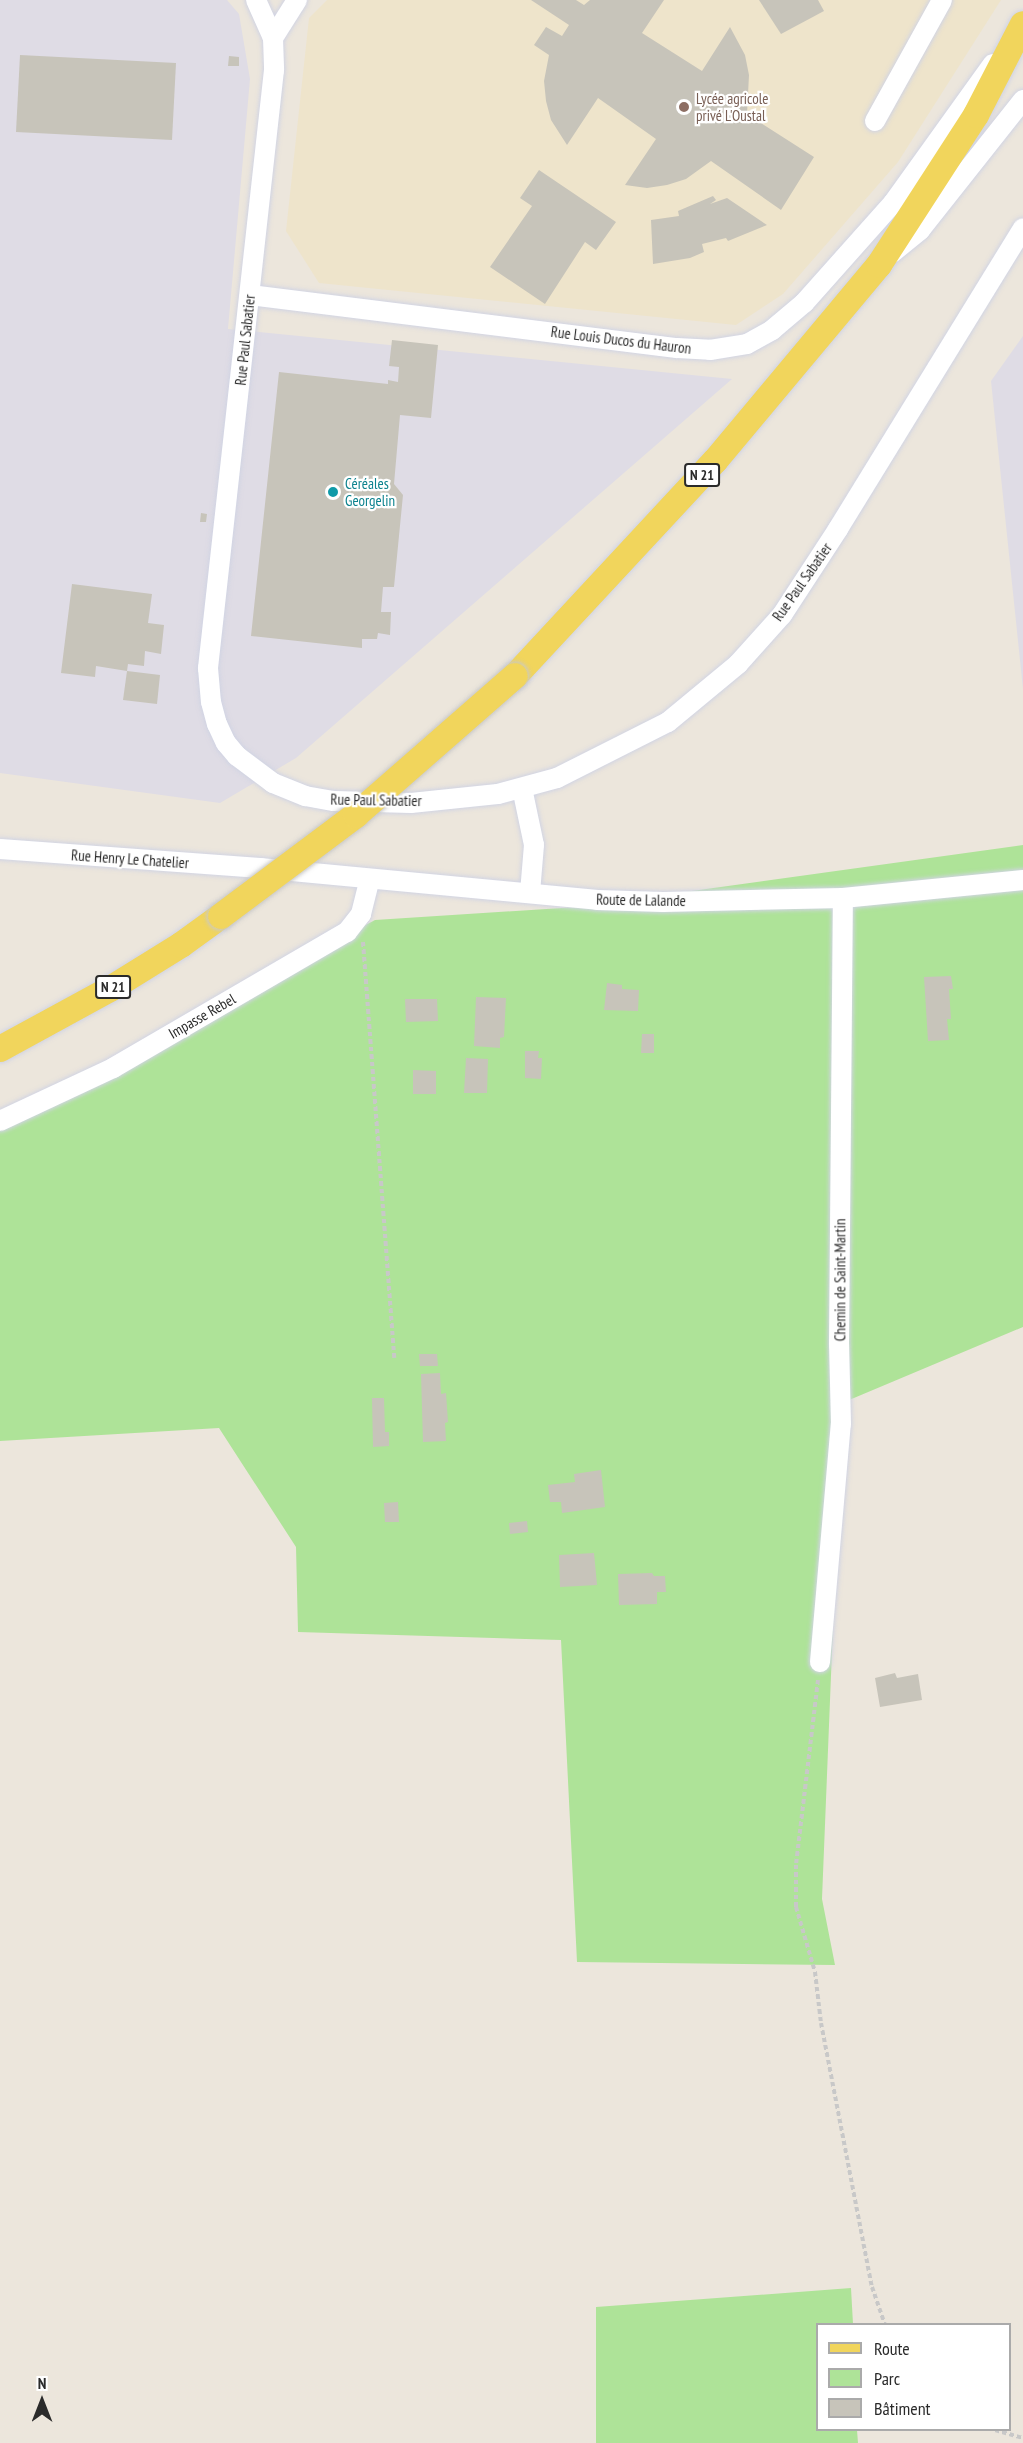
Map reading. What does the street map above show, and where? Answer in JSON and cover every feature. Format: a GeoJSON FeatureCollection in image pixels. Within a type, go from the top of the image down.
{"type":"FeatureCollection","features":[{"type":"Feature","properties":{"kind":"main road","name":"N 21"},"geometry":{"type":"LineString","coordinates":[[0,1049],[110,989],[181,945],[221,916],[356,815],[514,676],[715,461],[879,264],[976,115],[1023,23]]}},
{"type":"Feature","properties":{"kind":"street","name":"Rue Paul Sabatier"},"geometry":{"type":"LineString","coordinates":[[256,0],[273,38],[274,70],[208,668],[211,702],[217,724],[226,743],[237,756],[273,783],[305,796],[334,801],[411,803],[470,798],[522,788],[578,769],[668,722],[738,664],[782,615],[838,529],[1023,228]]}},
{"type":"Feature","properties":{"kind":"street"},"geometry":{"type":"LineString","coordinates":[[273,38],[297,0]]}},
{"type":"Feature","properties":{"kind":"street"},"geometry":{"type":"LineString","coordinates":[[875,121],[942,0]]}},
{"type":"Feature","properties":{"kind":"street","name":"Rue Louis Ducos du Hauron"},"geometry":{"type":"LineString","coordinates":[[250,295],[677,348],[710,350],[747,344],[772,330],[804,303],[893,203],[1023,23]]}},
{"type":"Feature","properties":{"kind":"street"},"geometry":{"type":"LineString","coordinates":[[879,264],[920,230],[1023,100]]}},
{"type":"Feature","properties":{"kind":"street"},"geometry":{"type":"LineString","coordinates":[[522,788],[534,845],[530,893]]}},
{"type":"Feature","properties":{"kind":"street","name":"Rue Henry Le Chatelier"},"geometry":{"type":"LineString","coordinates":[[0,849],[260,868]]}},
{"type":"Feature","properties":{"kind":"street","name":"Route de Lalande"},"geometry":{"type":"LineString","coordinates":[[260,868],[597,900],[663,902],[843,898],[1023,880]]}},
{"type":"Feature","properties":{"kind":"street","name":"Impasse Rebel"},"geometry":{"type":"LineString","coordinates":[[0,1121],[113,1068],[347,932],[361,914],[370,879]]}},
{"type":"Feature","properties":{"kind":"street","name":"Chemin de Saint-Martin"},"geometry":{"type":"LineString","coordinates":[[820,1662],[841,1424],[839,1332],[843,898]]}},
{"type":"Feature","properties":{"kind":"path"},"geometry":{"type":"LineString","coordinates":[[361,914],[394,1358]]}},
{"type":"Feature","properties":{"kind":"path"},"geometry":{"type":"LineString","coordinates":[[820,1662],[796,1865],[796,1907],[814,1972],[821,2023],[872,2287],[884,2323]]}},
{"type":"Feature","properties":{"kind":"path"},"geometry":{"type":"LineString","coordinates":[[998,2431],[1023,2438]]}},
{"type":"Feature","properties":{"kind":"shaded area"},"geometry":{"type":"Polygon","coordinates":[[[0,0],[227,0],[239,14],[250,79],[228,329],[732,379],[296,758],[220,803],[0,773],[0,0]]]}},
{"type":"Feature","properties":{"kind":"shaded area"},"geometry":{"type":"Polygon","coordinates":[[[327,0],[1001,0],[898,162],[783,294],[736,325],[319,283],[286,231],[309,18],[327,0]]]}},
{"type":"Feature","properties":{"kind":"shaded area"},"geometry":{"type":"Polygon","coordinates":[[[1023,336],[1023,689],[991,381],[1023,336]]]}},
{"type":"Feature","properties":{"kind":"green space"},"geometry":{"type":"Polygon","coordinates":[[[1023,845],[1023,1327],[842,1403],[822,1899],[835,1965],[577,1962],[561,1640],[298,1632],[296,1547],[219,1428],[0,1441],[0,1119],[375,920],[577,907],[1023,845]]]}},
{"type":"Feature","properties":{"kind":"green space"},"geometry":{"type":"Polygon","coordinates":[[[851,2288],[853,2323],[816,2323],[816,2431],[857,2431],[858,2443],[596,2443],[596,2307],[851,2288]]]}},
{"type":"Feature","properties":{"kind":"building","name":"Lycée agricole privé L'Oustal"},"geometry":{"type":"Polygon","coordinates":[[[531,0],[576,0],[584,5],[590,0],[664,0],[642,33],[702,71],[730,27],[745,55],[749,75],[747,114],[814,157],[781,210],[711,161],[686,179],[667,185],[647,188],[625,185],[656,139],[598,98],[567,145],[551,120],[546,101],[544,81],[549,55],[534,45],[546,27],[562,36],[569,25],[531,0]]]}},
{"type":"Feature","properties":{"kind":"building"},"geometry":{"type":"Polygon","coordinates":[[[759,0],[818,0],[824,11],[781,34],[759,0]]]}},
{"type":"Feature","properties":{"kind":"building"},"geometry":{"type":"Polygon","coordinates":[[[20,55],[176,63],[172,140],[16,132],[20,55]]]}},
{"type":"Feature","properties":{"kind":"building"},"geometry":{"type":"Polygon","coordinates":[[[229,56],[239,57],[239,66],[228,66],[229,56]]]}},
{"type":"Feature","properties":{"kind":"building"},"geometry":{"type":"Polygon","coordinates":[[[539,170],[616,222],[596,250],[585,242],[545,304],[490,267],[532,206],[520,198],[539,170]]]}},
{"type":"Feature","properties":{"kind":"building"},"geometry":{"type":"Polygon","coordinates":[[[713,196],[716,200],[710,204],[727,198],[767,225],[728,241],[726,238],[702,244],[704,252],[690,258],[653,264],[651,220],[679,216],[678,211],[713,196]]]}},
{"type":"Feature","properties":{"kind":"building","name":"Céréales Georgelin"},"geometry":{"type":"Polygon","coordinates":[[[392,340],[438,345],[431,418],[400,415],[394,484],[403,495],[394,587],[383,587],[381,612],[391,612],[390,635],[378,633],[377,639],[362,639],[362,648],[251,636],[279,372],[388,384],[388,380],[398,382],[399,367],[389,366],[392,340]]]}},
{"type":"Feature","properties":{"kind":"building"},"geometry":{"type":"Polygon","coordinates":[[[201,513],[207,514],[206,522],[200,522],[201,513]]]}},
{"type":"Feature","properties":{"kind":"building"},"geometry":{"type":"Polygon","coordinates":[[[72,584],[152,594],[148,623],[164,625],[161,654],[145,651],[144,666],[128,664],[127,671],[96,666],[95,677],[61,673],[72,584]]]}},
{"type":"Feature","properties":{"kind":"building"},"geometry":{"type":"Polygon","coordinates":[[[127,671],[160,675],[157,704],[123,700],[127,671]]]}},
{"type":"Feature","properties":{"kind":"building"},"geometry":{"type":"Polygon","coordinates":[[[951,976],[953,989],[949,989],[951,1019],[947,1019],[949,1040],[928,1041],[924,977],[951,976]]]}},
{"type":"Feature","properties":{"kind":"building"},"geometry":{"type":"Polygon","coordinates":[[[607,983],[622,985],[622,989],[639,990],[638,1011],[604,1010],[607,983]]]}},
{"type":"Feature","properties":{"kind":"building"},"geometry":{"type":"Polygon","coordinates":[[[476,997],[506,998],[504,1037],[500,1038],[500,1048],[474,1046],[476,997]]]}},
{"type":"Feature","properties":{"kind":"building"},"geometry":{"type":"Polygon","coordinates":[[[405,999],[437,999],[438,1021],[406,1022],[405,999]]]}},
{"type":"Feature","properties":{"kind":"building"},"geometry":{"type":"Polygon","coordinates":[[[642,1034],[654,1034],[654,1053],[641,1053],[642,1034]]]}},
{"type":"Feature","properties":{"kind":"building"},"geometry":{"type":"Polygon","coordinates":[[[525,1051],[539,1051],[538,1058],[542,1058],[541,1079],[525,1078],[525,1051]]]}},
{"type":"Feature","properties":{"kind":"building"},"geometry":{"type":"Polygon","coordinates":[[[466,1058],[488,1059],[487,1093],[464,1093],[466,1058]]]}},
{"type":"Feature","properties":{"kind":"building"},"geometry":{"type":"Polygon","coordinates":[[[413,1070],[436,1071],[436,1094],[413,1094],[413,1070]]]}},
{"type":"Feature","properties":{"kind":"building"},"geometry":{"type":"Polygon","coordinates":[[[419,1354],[437,1354],[438,1366],[420,1366],[419,1354]]]}},
{"type":"Feature","properties":{"kind":"building"},"geometry":{"type":"Polygon","coordinates":[[[440,1373],[441,1394],[446,1393],[448,1422],[445,1423],[446,1441],[423,1442],[421,1374],[440,1373]]]}},
{"type":"Feature","properties":{"kind":"building"},"geometry":{"type":"Polygon","coordinates":[[[372,1398],[384,1398],[385,1432],[389,1432],[389,1446],[373,1447],[372,1398]]]}},
{"type":"Feature","properties":{"kind":"building"},"geometry":{"type":"Polygon","coordinates":[[[601,1470],[605,1507],[562,1513],[561,1502],[550,1502],[548,1485],[575,1482],[574,1474],[601,1470]]]}},
{"type":"Feature","properties":{"kind":"building"},"geometry":{"type":"Polygon","coordinates":[[[398,1502],[399,1522],[385,1522],[384,1503],[398,1502]]]}},
{"type":"Feature","properties":{"kind":"building"},"geometry":{"type":"Polygon","coordinates":[[[527,1521],[528,1532],[510,1534],[509,1523],[527,1521]]]}},
{"type":"Feature","properties":{"kind":"building"},"geometry":{"type":"Polygon","coordinates":[[[594,1553],[597,1585],[560,1587],[559,1555],[594,1553]]]}},
{"type":"Feature","properties":{"kind":"building"},"geometry":{"type":"Polygon","coordinates":[[[652,1573],[654,1576],[665,1576],[666,1592],[657,1592],[657,1604],[619,1605],[618,1574],[652,1573]]]}},
{"type":"Feature","properties":{"kind":"building"},"geometry":{"type":"Polygon","coordinates":[[[895,1673],[897,1678],[918,1674],[922,1700],[880,1707],[875,1678],[895,1673]]]}},
{"type":"Feature","properties":{"kind":"place","name":"Lycée agricole privé L'Oustal"},"geometry":{"type":"Point","coordinates":[684,107]}},
{"type":"Feature","properties":{"kind":"place","name":"Céréales Georgelin"},"geometry":{"type":"Point","coordinates":[333,492]}}]}
